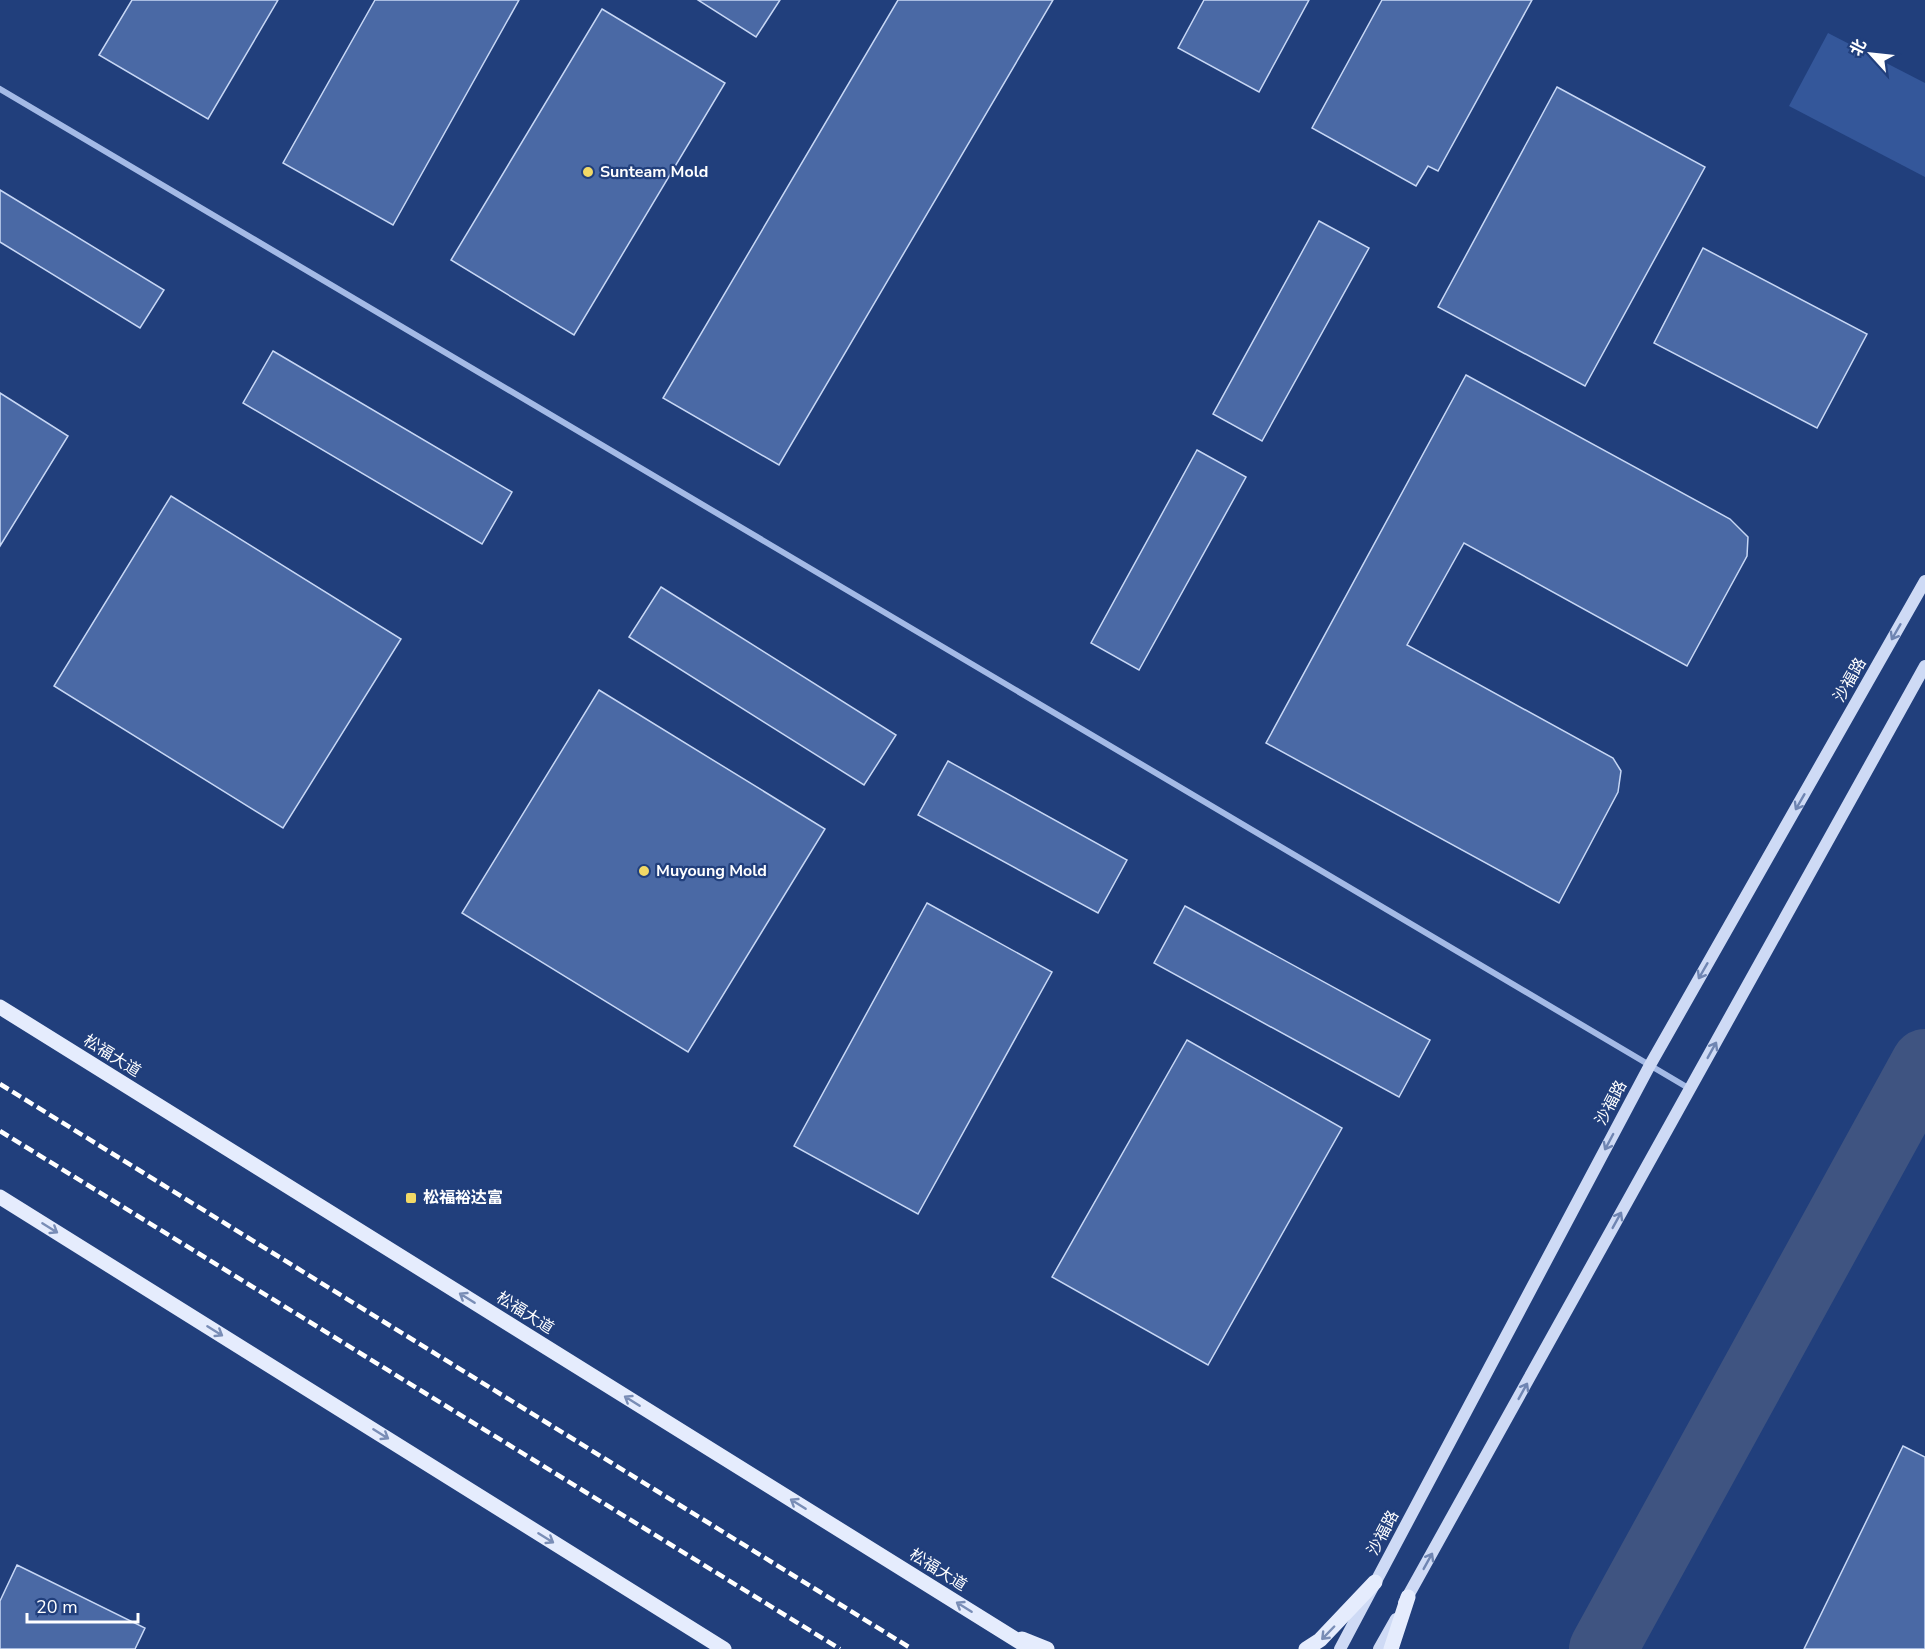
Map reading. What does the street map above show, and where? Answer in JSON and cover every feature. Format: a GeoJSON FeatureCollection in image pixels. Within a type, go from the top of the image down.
{"type":"FeatureCollection","features":[{"type":"Feature","properties":{"kind":"main road","name":"松福大道"},"geometry":{"type":"LineString","coordinates":[[0,1007],[1031,1649]]}},
{"type":"Feature","properties":{"kind":"main road"},"geometry":{"type":"LineString","coordinates":[[0,1197],[724,1649]]}},
{"type":"Feature","properties":{"kind":"main road"},"geometry":{"type":"LineString","coordinates":[[1306,1649],[1320,1640],[1375,1582]]}},
{"type":"Feature","properties":{"kind":"main road"},"geometry":{"type":"LineString","coordinates":[[1391,1649],[1408,1597]]}},
{"type":"Feature","properties":{"kind":"main road"},"geometry":{"type":"LineString","coordinates":[[1000,1630],[1047,1649]]}},
{"type":"Feature","properties":{"kind":"street"},"geometry":{"type":"LineString","coordinates":[[0,89],[1690,1089]]}},
{"type":"Feature","properties":{"kind":"street","name":"沙福路"},"geometry":{"type":"LineString","coordinates":[[1340,1649],[1650,1065],[1925,581]]}},
{"type":"Feature","properties":{"kind":"street"},"geometry":{"type":"LineString","coordinates":[[1379,1649],[1925,666]]}},
{"type":"Feature","properties":{"kind":"shaded area"},"geometry":{"type":"Polygon","coordinates":[[[1828,33],[1925,83],[1925,177],[1789,106],[1828,33]]]}},
{"type":"Feature","properties":{"kind":"building"},"geometry":{"type":"Polygon","coordinates":[[[132,0],[278,0],[208,119],[99,55],[132,0]]]}},
{"type":"Feature","properties":{"kind":"building"},"geometry":{"type":"Polygon","coordinates":[[[375,0],[519,0],[393,225],[283,163],[375,0]]]}},
{"type":"Feature","properties":{"kind":"building"},"geometry":{"type":"Polygon","coordinates":[[[698,0],[780,0],[756,37],[698,0]]]}},
{"type":"Feature","properties":{"kind":"building"},"geometry":{"type":"Polygon","coordinates":[[[898,0],[1053,0],[779,465],[663,398],[898,0]]]}},
{"type":"Feature","properties":{"kind":"building"},"geometry":{"type":"Polygon","coordinates":[[[1204,0],[1309,0],[1259,92],[1178,48],[1204,0]]]}},
{"type":"Feature","properties":{"kind":"building"},"geometry":{"type":"Polygon","coordinates":[[[1382,0],[1532,0],[1438,171],[1428,166],[1416,186],[1312,128],[1382,0]]]}},
{"type":"Feature","properties":{"kind":"building","name":"Sunteam Mold"},"geometry":{"type":"Polygon","coordinates":[[[602,9],[725,83],[574,335],[451,260],[602,9]]]}},
{"type":"Feature","properties":{"kind":"building"},"geometry":{"type":"Polygon","coordinates":[[[1557,87],[1705,167],[1585,386],[1438,307],[1557,87]]]}},
{"type":"Feature","properties":{"kind":"building"},"geometry":{"type":"Polygon","coordinates":[[[0,190],[164,290],[140,328],[0,242],[0,190]]]}},
{"type":"Feature","properties":{"kind":"building"},"geometry":{"type":"Polygon","coordinates":[[[1319,221],[1369,248],[1262,441],[1213,414],[1319,221]]]}},
{"type":"Feature","properties":{"kind":"building"},"geometry":{"type":"Polygon","coordinates":[[[1703,248],[1867,334],[1817,428],[1654,343],[1703,248]]]}},
{"type":"Feature","properties":{"kind":"building"},"geometry":{"type":"Polygon","coordinates":[[[273,351],[512,492],[482,544],[243,403],[273,351]]]}},
{"type":"Feature","properties":{"kind":"building"},"geometry":{"type":"Polygon","coordinates":[[[1466,375],[1730,519],[1748,537],[1747,556],[1687,666],[1464,543],[1407,645],[1613,758],[1621,771],[1618,792],[1559,903],[1266,743],[1466,375]]]}},
{"type":"Feature","properties":{"kind":"building"},"geometry":{"type":"Polygon","coordinates":[[[0,393],[68,436],[0,546],[0,393]]]}},
{"type":"Feature","properties":{"kind":"building"},"geometry":{"type":"Polygon","coordinates":[[[1197,450],[1246,477],[1139,670],[1091,643],[1197,450]]]}},
{"type":"Feature","properties":{"kind":"building"},"geometry":{"type":"Polygon","coordinates":[[[171,496],[401,639],[283,828],[54,686],[171,496]]]}},
{"type":"Feature","properties":{"kind":"building"},"geometry":{"type":"Polygon","coordinates":[[[661,587],[896,735],[864,785],[629,637],[661,587]]]}},
{"type":"Feature","properties":{"kind":"building","name":"Muyoung Mold"},"geometry":{"type":"Polygon","coordinates":[[[599,690],[825,829],[688,1052],[462,913],[599,690]]]}},
{"type":"Feature","properties":{"kind":"building"},"geometry":{"type":"Polygon","coordinates":[[[948,761],[1127,860],[1098,913],[918,815],[948,761]]]}},
{"type":"Feature","properties":{"kind":"building"},"geometry":{"type":"Polygon","coordinates":[[[927,903],[1052,972],[918,1214],[794,1146],[927,903]]]}},
{"type":"Feature","properties":{"kind":"building"},"geometry":{"type":"Polygon","coordinates":[[[1185,906],[1430,1040],[1399,1097],[1154,963],[1185,906]]]}},
{"type":"Feature","properties":{"kind":"building"},"geometry":{"type":"Polygon","coordinates":[[[1187,1040],[1342,1128],[1208,1365],[1052,1277],[1187,1040]]]}},
{"type":"Feature","properties":{"kind":"building"},"geometry":{"type":"Polygon","coordinates":[[[1903,1446],[1925,1457],[1925,1649],[1804,1649],[1903,1446]]]}},
{"type":"Feature","properties":{"kind":"building"},"geometry":{"type":"Polygon","coordinates":[[[17,1565],[145,1628],[135,1649],[0,1649],[0,1601],[17,1565]]]}},
{"type":"Feature","properties":{"kind":"waterway"},"geometry":{"type":"LineString","coordinates":[[1603,1649],[1925,1063]]}},
{"type":"Feature","properties":{"kind":"railway"},"geometry":{"type":"LineString","coordinates":[[0,1084],[912,1649]]}},
{"type":"Feature","properties":{"kind":"railway"},"geometry":{"type":"LineString","coordinates":[[0,1131],[840,1649]]}},
{"type":"Feature","properties":{"kind":"place","name":"Sunteam Mold"},"geometry":{"type":"Point","coordinates":[588,172]}},
{"type":"Feature","properties":{"kind":"place","name":"Muyoung Mold"},"geometry":{"type":"Point","coordinates":[644,871]}},
{"type":"Feature","properties":{"kind":"place","name":"松福裕达富"},"geometry":{"type":"Point","coordinates":[411,1198]}}]}
